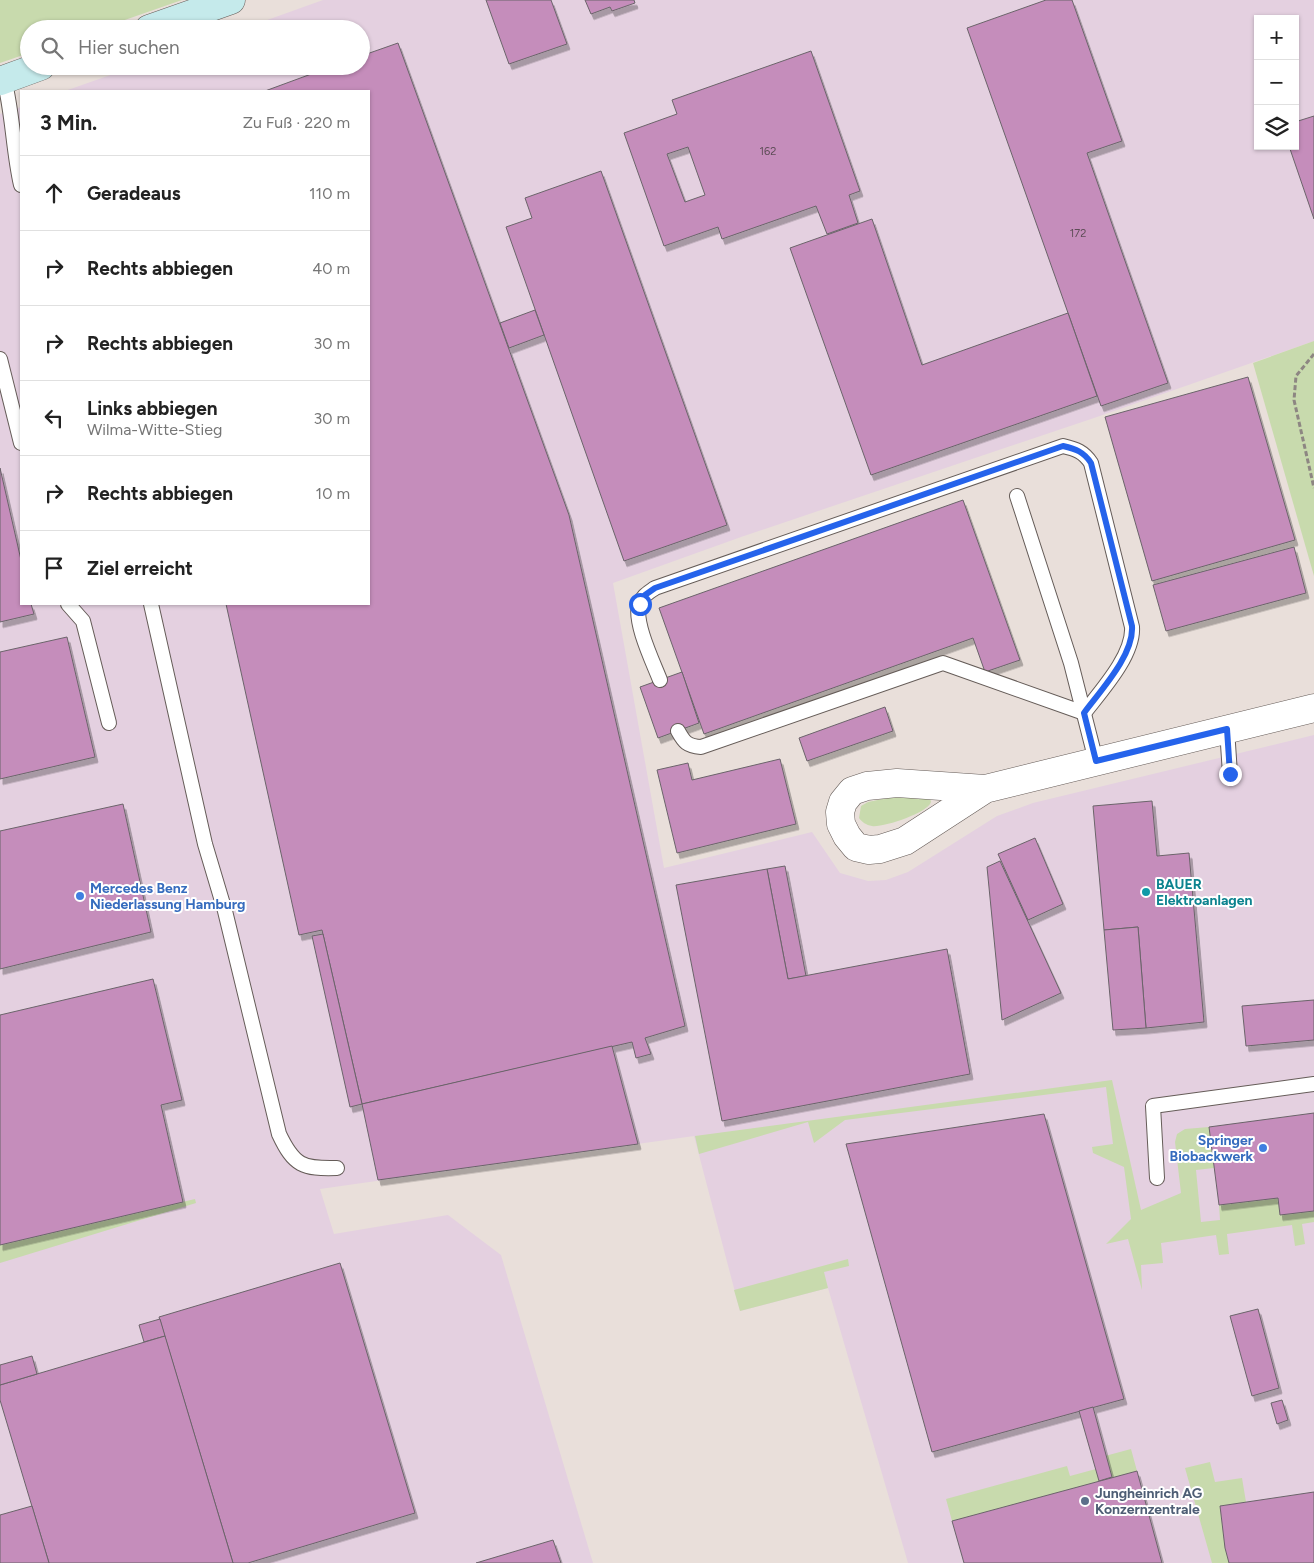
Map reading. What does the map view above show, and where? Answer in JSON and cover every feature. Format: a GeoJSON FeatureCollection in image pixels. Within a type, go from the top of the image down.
{"type":"FeatureCollection","features":[{"type":"Feature","properties":{"kind":"street"},"geometry":{"type":"LineString","coordinates":[[174,20],[231,0]]}},
{"type":"Feature","properties":{"kind":"street"},"geometry":{"type":"LineString","coordinates":[[2,80],[20,74]]}},
{"type":"Feature","properties":{"kind":"street"},"geometry":{"type":"LineString","coordinates":[[985,790],[1314,708]]}},
{"type":"Feature","properties":{"kind":"lane"},"geometry":{"type":"LineString","coordinates":[[2,80],[10,104],[20,180]]}},
{"type":"Feature","properties":{"kind":"lane"},"geometry":{"type":"LineString","coordinates":[[0,359],[20,439]]}},
{"type":"Feature","properties":{"kind":"lane"},"geometry":{"type":"LineString","coordinates":[[660,680],[641,626],[639,609],[642,598],[655,588],[1063,446],[1076,448],[1086,455],[1091,463],[1132,626],[1133,637],[1127,652],[1084,713]]}},
{"type":"Feature","properties":{"kind":"lane"},"geometry":{"type":"LineString","coordinates":[[1017,496],[1071,663],[1096,761]]}},
{"type":"Feature","properties":{"kind":"lane"},"geometry":{"type":"LineString","coordinates":[[69,605],[83,621],[109,723]]}},
{"type":"Feature","properties":{"kind":"lane"},"geometry":{"type":"LineString","coordinates":[[151,605],[205,844],[225,911],[279,1134],[288,1154],[296,1162],[317,1169],[337,1168]]}},
{"type":"Feature","properties":{"kind":"lane"},"geometry":{"type":"LineString","coordinates":[[678,731],[684,742],[691,746],[701,747],[943,663],[1084,713]]}},
{"type":"Feature","properties":{"kind":"lane"},"geometry":{"type":"LineString","coordinates":[[1227,729],[1230,774]]}},
{"type":"Feature","properties":{"kind":"lane"},"geometry":{"type":"LineString","coordinates":[[1157,1178],[1153,1106],[1314,1084]]}},
{"type":"Feature","properties":{"kind":"path"},"geometry":{"type":"LineString","coordinates":[[1314,354],[1296,376],[1294,400],[1314,488]]}},
{"type":"Feature","properties":{"kind":"shaded area"},"geometry":{"type":"Polygon","coordinates":[[[323,0],[1314,0],[1314,341],[1094,418],[741,537],[613,583],[664,868],[812,832],[840,873],[868,881],[886,880],[908,872],[997,816],[1033,803],[1314,735],[1314,1563],[908,1563],[828,1288],[740,1311],[694,1136],[320,1189],[334,1234],[448,1215],[501,1255],[593,1563],[0,1563],[0,114],[20,107],[20,605],[370,605],[370,90],[68,90],[110,75],[370,75],[370,20],[267,20],[323,0]]]}},
{"type":"Feature","properties":{"kind":"green space"},"geometry":{"type":"Polygon","coordinates":[[[0,0],[182,0],[125,20],[20,20],[20,56],[0,63],[0,0]]]}},
{"type":"Feature","properties":{"kind":"green space"},"geometry":{"type":"Polygon","coordinates":[[[1314,341],[1314,576],[1253,363],[1314,341]]]}},
{"type":"Feature","properties":{"kind":"green space"},"geometry":{"type":"Polygon","coordinates":[[[921,791],[929,794],[931,802],[922,811],[914,815],[877,826],[868,825],[859,818],[861,806],[868,802],[921,791]]]}},
{"type":"Feature","properties":{"kind":"green space"},"geometry":{"type":"Polygon","coordinates":[[[1112,1080],[1141,1210],[1181,1193],[1175,1142],[1177,1134],[1185,1129],[1209,1127],[1214,1168],[1196,1170],[1201,1222],[1220,1220],[1219,1205],[1278,1198],[1280,1215],[1314,1211],[1314,1222],[1302,1224],[1305,1244],[1295,1246],[1292,1225],[1227,1234],[1229,1254],[1219,1255],[1216,1235],[1161,1243],[1163,1263],[1141,1265],[1142,1290],[1128,1239],[1106,1244],[1131,1219],[1124,1167],[1093,1153],[1092,1147],[1113,1144],[1106,1087],[845,1120],[814,1143],[808,1122],[699,1154],[695,1136],[1112,1080]]]}},
{"type":"Feature","properties":{"kind":"green space"},"geometry":{"type":"Polygon","coordinates":[[[195,1199],[196,1203],[0,1263],[0,1245],[195,1199]]]}},
{"type":"Feature","properties":{"kind":"green space"},"geometry":{"type":"Polygon","coordinates":[[[848,1259],[849,1266],[824,1272],[828,1288],[740,1311],[734,1290],[848,1259]]]}},
{"type":"Feature","properties":{"kind":"green space"},"geometry":{"type":"Polygon","coordinates":[[[1131,1449],[1137,1471],[952,1521],[946,1499],[1067,1466],[1070,1476],[1107,1466],[1105,1456],[1131,1449]]]}},
{"type":"Feature","properties":{"kind":"green space"},"geometry":{"type":"Polygon","coordinates":[[[1210,1462],[1215,1482],[1242,1478],[1246,1502],[1220,1506],[1225,1548],[1229,1563],[1212,1563],[1185,1468],[1210,1462]]]}},
{"type":"Feature","properties":{"kind":"building"},"geometry":{"type":"Polygon","coordinates":[[[486,0],[551,0],[567,44],[509,64],[486,0]]]}},
{"type":"Feature","properties":{"kind":"building"},"geometry":{"type":"Polygon","coordinates":[[[585,0],[634,0],[635,3],[612,11],[610,7],[591,14],[585,0]]]}},
{"type":"Feature","properties":{"kind":"building"},"geometry":{"type":"Polygon","coordinates":[[[1046,0],[1072,0],[1122,141],[1087,153],[1168,383],[1101,406],[967,28],[1046,0]]]}},
{"type":"Feature","properties":{"kind":"building"},"geometry":{"type":"Polygon","coordinates":[[[398,43],[569,515],[685,1026],[645,1038],[651,1054],[636,1058],[632,1042],[362,1104],[322,930],[299,935],[226,605],[370,605],[370,90],[268,90],[309,75],[370,75],[370,53],[398,43]]]}},
{"type":"Feature","properties":{"kind":"building"},"geometry":{"type":"Polygon","coordinates":[[[811,51],[860,191],[849,195],[858,223],[827,234],[816,206],[722,239],[718,227],[664,246],[624,133],[677,114],[672,100],[811,51]],[[688,147],[667,154],[685,202],[705,195],[688,147]]]}},
{"type":"Feature","properties":{"kind":"building"},"geometry":{"type":"Polygon","coordinates":[[[1314,116],[1314,219],[1290,150],[1299,150],[1299,121],[1314,116]]]}},
{"type":"Feature","properties":{"kind":"building"},"geometry":{"type":"Polygon","coordinates":[[[601,171],[727,525],[624,561],[506,227],[532,218],[525,198],[601,171]]]}},
{"type":"Feature","properties":{"kind":"building"},"geometry":{"type":"Polygon","coordinates":[[[872,219],[922,365],[1068,313],[1097,396],[871,475],[790,248],[872,219]]]}},
{"type":"Feature","properties":{"kind":"building"},"geometry":{"type":"Polygon","coordinates":[[[535,310],[544,335],[509,348],[500,323],[535,310]]]}},
{"type":"Feature","properties":{"kind":"building"},"geometry":{"type":"Polygon","coordinates":[[[1248,377],[1295,540],[1152,581],[1105,417],[1248,377]]]}},
{"type":"Feature","properties":{"kind":"building"},"geometry":{"type":"Polygon","coordinates":[[[0,468],[20,556],[20,605],[31,605],[34,614],[0,622],[0,468]]]}},
{"type":"Feature","properties":{"kind":"building"},"geometry":{"type":"Polygon","coordinates":[[[963,500],[1020,660],[985,672],[973,638],[704,734],[659,608],[963,500]]]}},
{"type":"Feature","properties":{"kind":"building"},"geometry":{"type":"Polygon","coordinates":[[[1294,547],[1306,593],[1166,631],[1153,585],[1294,547]]]}},
{"type":"Feature","properties":{"kind":"building"},"geometry":{"type":"Polygon","coordinates":[[[67,637],[95,757],[0,779],[0,652],[67,637]]]}},
{"type":"Feature","properties":{"kind":"building"},"geometry":{"type":"Polygon","coordinates":[[[682,672],[699,723],[658,738],[640,687],[682,672]]]}},
{"type":"Feature","properties":{"kind":"building"},"geometry":{"type":"Polygon","coordinates":[[[885,707],[893,731],[807,761],[799,738],[885,707]]]}},
{"type":"Feature","properties":{"kind":"building"},"geometry":{"type":"Polygon","coordinates":[[[780,759],[796,824],[677,853],[657,770],[688,763],[692,780],[780,759]]]}},
{"type":"Feature","properties":{"kind":"building","name":"BAUER Elektroanlagen"},"geometry":{"type":"Polygon","coordinates":[[[1152,801],[1157,856],[1189,853],[1204,1022],[1146,1028],[1138,927],[1104,930],[1093,806],[1152,801]]]}},
{"type":"Feature","properties":{"kind":"building"},"geometry":{"type":"Polygon","coordinates":[[[123,804],[151,932],[0,969],[0,831],[123,804]]]}},
{"type":"Feature","properties":{"kind":"building"},"geometry":{"type":"Polygon","coordinates":[[[1035,838],[1063,904],[1028,920],[998,854],[1035,838]]]}},
{"type":"Feature","properties":{"kind":"building"},"geometry":{"type":"Polygon","coordinates":[[[1000,861],[1061,993],[1002,1020],[987,867],[1000,861]]]}},
{"type":"Feature","properties":{"kind":"building"},"geometry":{"type":"Polygon","coordinates":[[[785,866],[806,976],[788,979],[767,869],[785,866]]]}},
{"type":"Feature","properties":{"kind":"building"},"geometry":{"type":"Polygon","coordinates":[[[767,869],[788,979],[947,949],[970,1074],[722,1121],[676,885],[767,869]]]}},
{"type":"Feature","properties":{"kind":"building"},"geometry":{"type":"Polygon","coordinates":[[[1138,927],[1146,1028],[1113,1030],[1104,930],[1138,927]]]}},
{"type":"Feature","properties":{"kind":"building"},"geometry":{"type":"Polygon","coordinates":[[[323,934],[362,1104],[350,1107],[312,936],[323,934]]]}},
{"type":"Feature","properties":{"kind":"building"},"geometry":{"type":"Polygon","coordinates":[[[153,979],[182,1100],[161,1105],[183,1202],[0,1245],[0,1015],[153,979]]]}},
{"type":"Feature","properties":{"kind":"building"},"geometry":{"type":"Polygon","coordinates":[[[1314,1000],[1314,1040],[1246,1046],[1242,1006],[1314,1000]]]}},
{"type":"Feature","properties":{"kind":"building"},"geometry":{"type":"Polygon","coordinates":[[[612,1046],[638,1144],[378,1180],[362,1104],[612,1046]]]}},
{"type":"Feature","properties":{"kind":"building","name":"Springer Biobackwerk"},"geometry":{"type":"Polygon","coordinates":[[[1314,1113],[1314,1211],[1280,1215],[1278,1198],[1219,1205],[1209,1127],[1314,1113]]]}},
{"type":"Feature","properties":{"kind":"building"},"geometry":{"type":"Polygon","coordinates":[[[1044,1114],[1124,1399],[932,1452],[846,1144],[1044,1114]]]}},
{"type":"Feature","properties":{"kind":"building"},"geometry":{"type":"Polygon","coordinates":[[[340,1263],[415,1513],[248,1563],[233,1563],[159,1317],[340,1263]]]}},
{"type":"Feature","properties":{"kind":"building"},"geometry":{"type":"Polygon","coordinates":[[[1258,1309],[1279,1388],[1252,1396],[1230,1316],[1258,1309]]]}},
{"type":"Feature","properties":{"kind":"building"},"geometry":{"type":"Polygon","coordinates":[[[160,1319],[165,1336],[144,1342],[139,1325],[160,1319]]]}},
{"type":"Feature","properties":{"kind":"building"},"geometry":{"type":"Polygon","coordinates":[[[165,1336],[233,1563],[49,1563],[0,1400],[0,1385],[165,1336]]]}},
{"type":"Feature","properties":{"kind":"building"},"geometry":{"type":"Polygon","coordinates":[[[32,1356],[37,1374],[0,1385],[0,1365],[32,1356]]]}},
{"type":"Feature","properties":{"kind":"building"},"geometry":{"type":"Polygon","coordinates":[[[1282,1400],[1288,1420],[1277,1424],[1271,1403],[1282,1400]]]}},
{"type":"Feature","properties":{"kind":"building"},"geometry":{"type":"Polygon","coordinates":[[[1093,1407],[1112,1477],[1099,1481],[1079,1411],[1093,1407]]]}},
{"type":"Feature","properties":{"kind":"building","name":"Jungheinrich AG Konzernzentrale"},"geometry":{"type":"Polygon","coordinates":[[[1137,1471],[1162,1563],[964,1563],[952,1521],[1137,1471]]]}},
{"type":"Feature","properties":{"kind":"building"},"geometry":{"type":"Polygon","coordinates":[[[1314,1492],[1314,1563],[1229,1563],[1225,1548],[1220,1506],[1314,1492]]]}},
{"type":"Feature","properties":{"kind":"building"},"geometry":{"type":"Polygon","coordinates":[[[32,1506],[49,1563],[0,1563],[0,1515],[32,1506]]]}},
{"type":"Feature","properties":{"kind":"building"},"geometry":{"type":"Polygon","coordinates":[[[553,1540],[561,1563],[476,1563],[553,1540]]]}},
{"type":"Feature","properties":{"kind":"place","name":"BAUER Elektroanlagen"},"geometry":{"type":"Point","coordinates":[1146,892]}},
{"type":"Feature","properties":{"kind":"place","name":"Mercedes Benz Niederlassung Hamburg"},"geometry":{"type":"Point","coordinates":[80,896]}},
{"type":"Feature","properties":{"kind":"place","name":"Springer Biobackwerk"},"geometry":{"type":"Point","coordinates":[1263,1148]}},
{"type":"Feature","properties":{"kind":"place","name":"Jungheinrich AG Konzernzentrale"},"geometry":{"type":"Point","coordinates":[1085,1501]}},
{"type":"Feature","properties":{"kind":"route"},"geometry":{"type":"LineString","coordinates":[[640,604],[642,598],[655,588],[1063,446],[1076,448],[1086,455],[1091,463],[1132,626],[1133,637],[1127,652],[1084,713],[1096,761],[1227,729],[1230,774]]}}]}
